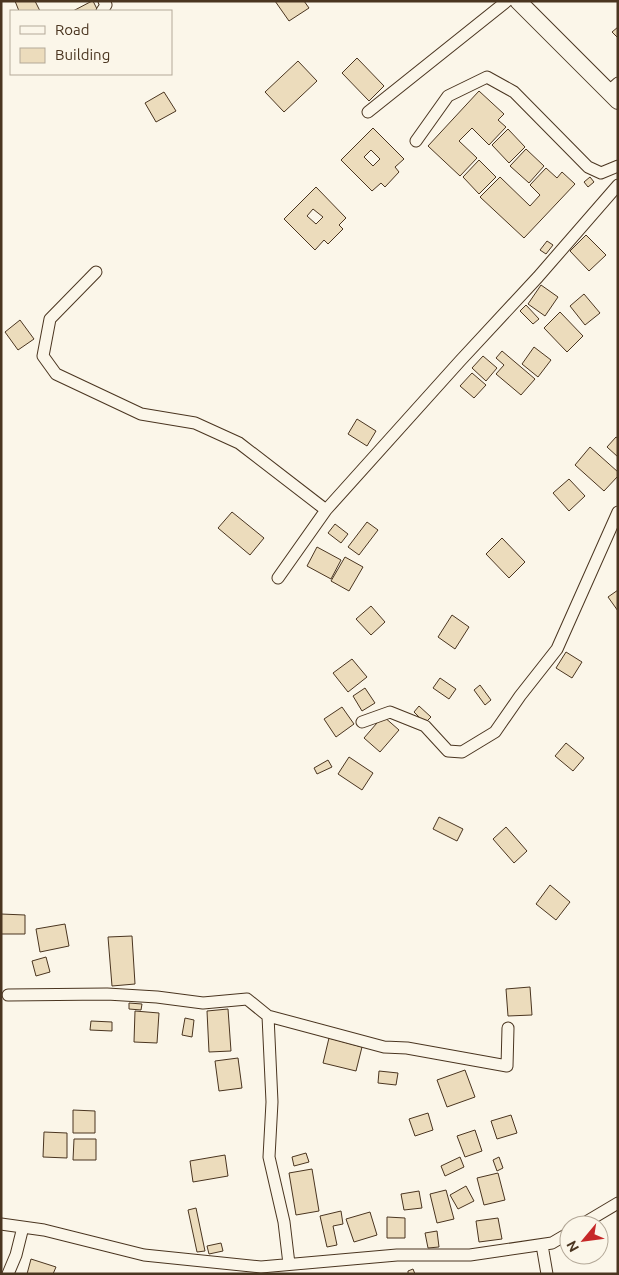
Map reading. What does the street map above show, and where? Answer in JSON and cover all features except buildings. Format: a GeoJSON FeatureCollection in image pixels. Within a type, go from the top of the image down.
{"type":"FeatureCollection","features":[{"type":"Feature","properties":{"kind":"main road"},"geometry":{"type":"LineString","coordinates":[[518,1],[615,92]]}},
{"type":"Feature","properties":{"kind":"street"},"geometry":{"type":"LineString","coordinates":[[368,112],[507,1]]}},
{"type":"Feature","properties":{"kind":"street"},"geometry":{"type":"LineString","coordinates":[[416,141],[448,96],[488,77],[514,92],[588,167],[601,173],[618,166]]}},
{"type":"Feature","properties":{"kind":"street"},"geometry":{"type":"LineString","coordinates":[[278,578],[326,510],[538,277],[618,185]]}},
{"type":"Feature","properties":{"kind":"street"},"geometry":{"type":"LineString","coordinates":[[96,272],[50,320],[43,356],[56,374],[141,414],[195,423],[239,443],[326,510]]}},
{"type":"Feature","properties":{"kind":"street"},"geometry":{"type":"LineString","coordinates":[[362,722],[390,712],[425,726],[448,751],[462,752],[495,732],[520,696],[557,649],[618,512]]}},
{"type":"Feature","properties":{"kind":"street"},"geometry":{"type":"LineString","coordinates":[[8,995],[107,994],[157,997],[203,1003],[247,999],[268,1016],[384,1047],[407,1048],[508,1066],[508,1028]]}},
{"type":"Feature","properties":{"kind":"street"},"geometry":{"type":"LineString","coordinates":[[268,1016],[272,1102],[269,1157],[284,1222],[289,1264]]}},
{"type":"Feature","properties":{"kind":"street"},"geometry":{"type":"LineString","coordinates":[[598,1215],[618,1203]]}},
{"type":"Feature","properties":{"kind":"street"},"geometry":{"type":"LineString","coordinates":[[1,1224],[44,1230],[144,1256],[261,1267],[396,1255],[470,1256],[552,1243],[559,1238]]}},
{"type":"Feature","properties":{"kind":"street"},"geometry":{"type":"LineString","coordinates":[[8,1274],[16,1255],[23,1227]]}},
{"type":"Feature","properties":{"kind":"street"},"geometry":{"type":"LineString","coordinates":[[542,1244],[547,1274]]}}]}
